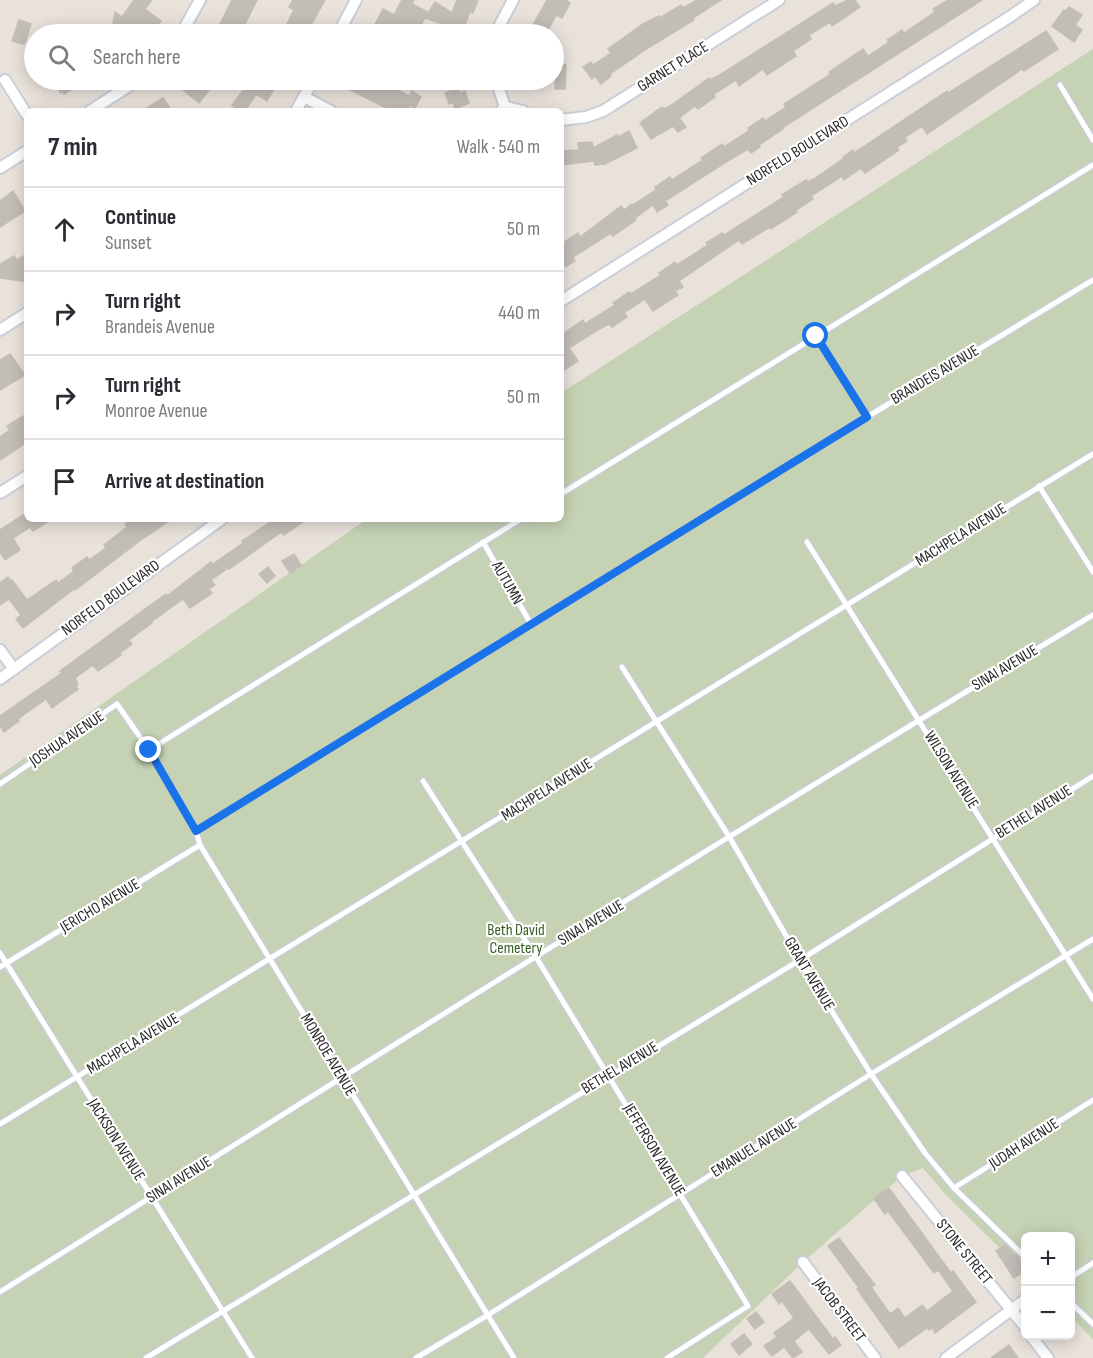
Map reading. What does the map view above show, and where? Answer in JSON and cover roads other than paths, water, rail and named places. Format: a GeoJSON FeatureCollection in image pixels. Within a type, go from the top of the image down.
{"type":"FeatureCollection","features":[{"type":"Feature","properties":{"kind":"street"},"geometry":{"type":"LineString","coordinates":[[187,24],[200,0]]}},
{"type":"Feature","properties":{"kind":"street"},"geometry":{"type":"LineString","coordinates":[[343,24],[356,0]]}},
{"type":"Feature","properties":{"kind":"street"},"geometry":{"type":"LineString","coordinates":[[500,24],[513,0]]}},
{"type":"Feature","properties":{"kind":"street","name":"GARNET PLACE"},"geometry":{"type":"LineString","coordinates":[[564,120],[586,117],[603,111],[779,0]]}},
{"type":"Feature","properties":{"kind":"street","name":"NORFELD BOULEVARD"},"geometry":{"type":"LineString","coordinates":[[564,299],[1034,0]]}},
{"type":"Feature","properties":{"kind":"street"},"geometry":{"type":"LineString","coordinates":[[5,80],[24,110]]}},
{"type":"Feature","properties":{"kind":"street"},"geometry":{"type":"LineString","coordinates":[[108,106],[126,90]]}},
{"type":"Feature","properties":{"kind":"street"},"geometry":{"type":"LineString","coordinates":[[298,108],[308,90]]}},
{"type":"Feature","properties":{"kind":"street"},"geometry":{"type":"LineString","coordinates":[[498,90],[503,108]]}},
{"type":"Feature","properties":{"kind":"street"},"geometry":{"type":"LineString","coordinates":[[304,97],[325,108]]}},
{"type":"Feature","properties":{"kind":"street"},"geometry":{"type":"LineString","coordinates":[[0,168],[24,153]]}},
{"type":"Feature","properties":{"kind":"street"},"geometry":{"type":"LineString","coordinates":[[0,330],[24,315]]}},
{"type":"Feature","properties":{"kind":"street"},"geometry":{"type":"LineString","coordinates":[[0,493],[24,478]]}},
{"type":"Feature","properties":{"kind":"street","name":"NORFELD BOULEVARD"},"geometry":{"type":"LineString","coordinates":[[0,679],[218,522]]}},
{"type":"Feature","properties":{"kind":"street"},"geometry":{"type":"LineString","coordinates":[[0,650],[14,669]]}},
{"type":"Feature","properties":{"kind":"street","name":"STONE STREET"},"geometry":{"type":"LineString","coordinates":[[902,1176],[1021,1321]]}},
{"type":"Feature","properties":{"kind":"street","name":"JACOB STREET"},"geometry":{"type":"LineString","coordinates":[[803,1262],[875,1358]]}},
{"type":"Feature","properties":{"kind":"street"},"geometry":{"type":"LineString","coordinates":[[946,1358],[1021,1303]]}},
{"type":"Feature","properties":{"kind":"street"},"geometry":{"type":"LineString","coordinates":[[1035,1340],[1048,1358]]}},
{"type":"Feature","properties":{"kind":"lane"},"geometry":{"type":"LineString","coordinates":[[1060,85],[1093,140]]}},
{"type":"Feature","properties":{"kind":"lane"},"geometry":{"type":"LineString","coordinates":[[564,492],[1093,165]]}},
{"type":"Feature","properties":{"kind":"lane","name":"BRANDEIS AVENUE"},"geometry":{"type":"LineString","coordinates":[[196,831],[1093,280]]}},
{"type":"Feature","properties":{"kind":"lane"},"geometry":{"type":"LineString","coordinates":[[816,336],[867,417]]}},
{"type":"Feature","properties":{"kind":"lane","name":"MACHPELA AVENUE"},"geometry":{"type":"LineString","coordinates":[[0,1124],[1093,454]]}},
{"type":"Feature","properties":{"kind":"lane"},"geometry":{"type":"LineString","coordinates":[[1039,486],[1093,572]]}},
{"type":"Feature","properties":{"kind":"lane"},"geometry":{"type":"LineString","coordinates":[[149,750],[516,522]]}},
{"type":"Feature","properties":{"kind":"lane","name":"AUTUMN"},"geometry":{"type":"LineString","coordinates":[[483,542],[531,624]]}},
{"type":"Feature","properties":{"kind":"lane","name":"WILSON AVENUE"},"geometry":{"type":"LineString","coordinates":[[807,542],[1093,999]]}},
{"type":"Feature","properties":{"kind":"lane","name":"SINAI AVENUE"},"geometry":{"type":"LineString","coordinates":[[0,1292],[536,957],[1093,615]]}},
{"type":"Feature","properties":{"kind":"lane","name":"GRANT AVENUE"},"geometry":{"type":"LineString","coordinates":[[622,667],[730,838],[800,960],[871,1074],[925,1153],[954,1188],[1021,1253]]}},
{"type":"Feature","properties":{"kind":"lane","name":"JOSHUA AVENUE"},"geometry":{"type":"LineString","coordinates":[[0,784],[117,704],[149,750]]}},
{"type":"Feature","properties":{"kind":"lane","name":"MONROE AVENUE"},"geometry":{"type":"LineString","coordinates":[[149,750],[196,831],[200,845],[412,1195],[514,1358]]}},
{"type":"Feature","properties":{"kind":"lane","name":"BETHEL AVENUE"},"geometry":{"type":"LineString","coordinates":[[146,1358],[800,960],[1093,776]]}},
{"type":"Feature","properties":{"kind":"lane","name":"JEFFERSON AVENUE"},"geometry":{"type":"LineString","coordinates":[[423,781],[536,957],[748,1306],[667,1358]]}},
{"type":"Feature","properties":{"kind":"lane","name":"JERICHO AVENUE"},"geometry":{"type":"LineString","coordinates":[[0,967],[200,845]]}},
{"type":"Feature","properties":{"kind":"lane","name":"EMANUEL AVENUE"},"geometry":{"type":"LineString","coordinates":[[416,1358],[488,1316],[871,1074],[1093,939]]}},
{"type":"Feature","properties":{"kind":"lane","name":"JACKSON AVENUE"},"geometry":{"type":"LineString","coordinates":[[0,952],[252,1358]]}},
{"type":"Feature","properties":{"kind":"lane","name":"JUDAH AVENUE"},"geometry":{"type":"LineString","coordinates":[[954,1188],[1093,1100]]}},
{"type":"Feature","properties":{"kind":"lane"},"geometry":{"type":"LineString","coordinates":[[1075,1275],[1093,1263]]}},
{"type":"Feature","properties":{"kind":"lane"},"geometry":{"type":"LineString","coordinates":[[1075,1306],[1093,1324]]}},
{"type":"Feature","properties":{"kind":"park label","name":"Beth David Cemetery"},"geometry":{"type":"Point","coordinates":[516,939]}}]}
